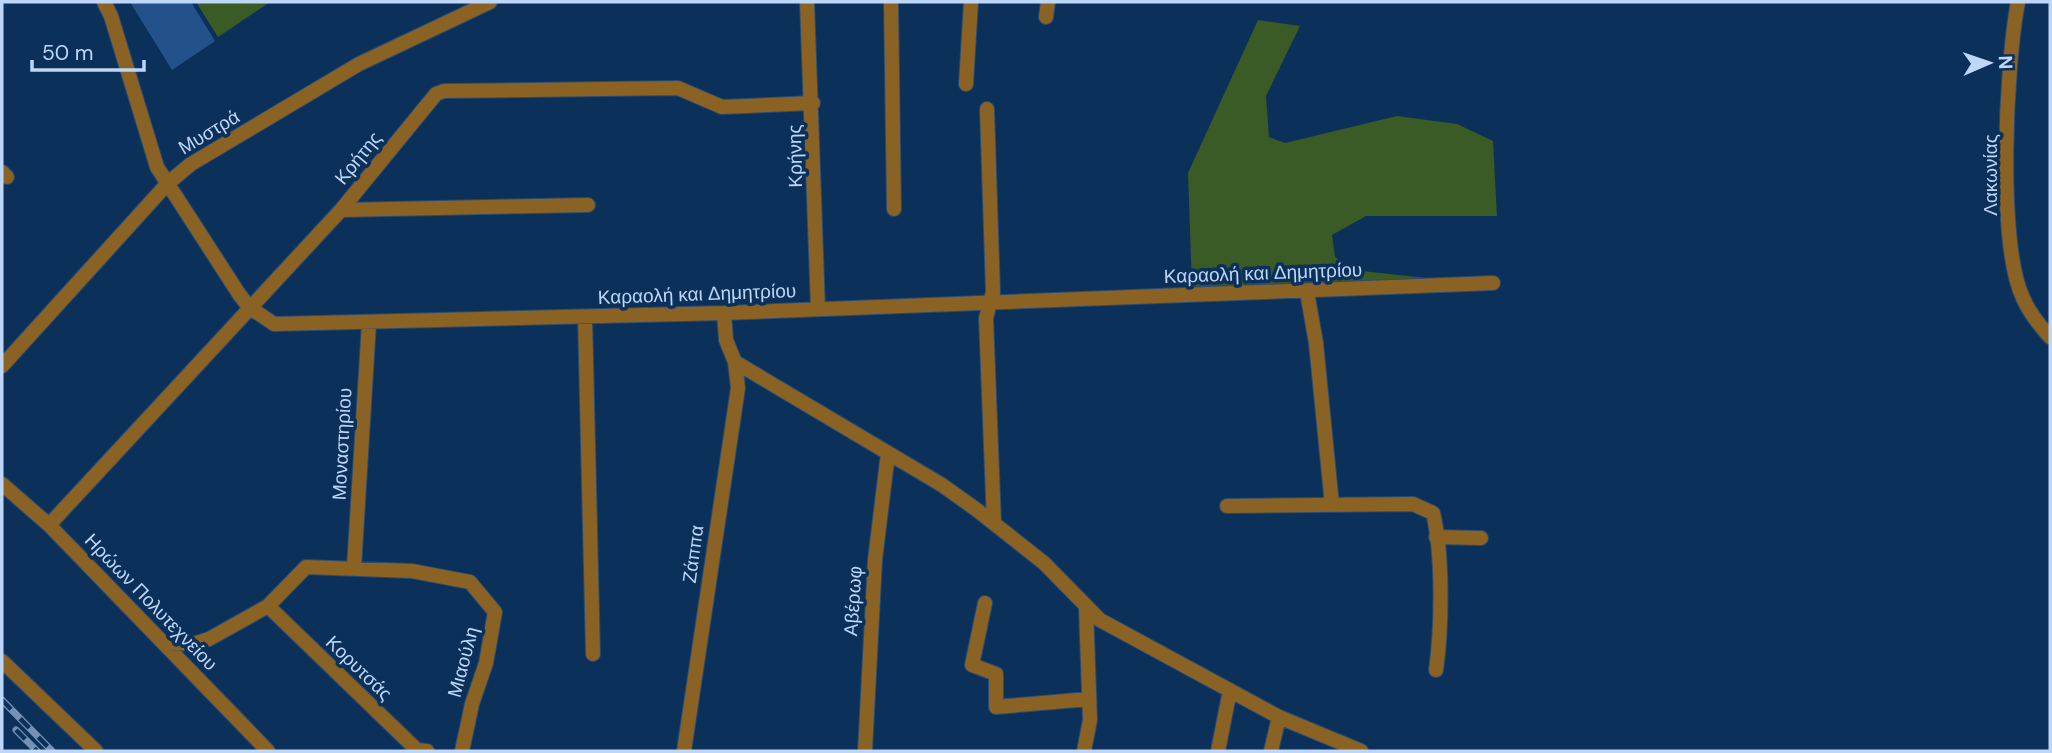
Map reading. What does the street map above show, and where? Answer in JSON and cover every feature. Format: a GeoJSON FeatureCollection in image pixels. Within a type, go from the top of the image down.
{"type":"FeatureCollection","features":[{"type":"Feature","properties":{"kind":"street","name":"Καραολή και Δημητρίου"},"geometry":{"type":"LineString","coordinates":[[104,2],[111,16],[148,146],[168,184],[249,307],[274,324],[724,313],[1493,283]]}},
{"type":"Feature","properties":{"kind":"street","name":"Μυστρά"},"geometry":{"type":"LineString","coordinates":[[2,366],[168,184],[191,164],[359,64],[490,2]]}},
{"type":"Feature","properties":{"kind":"street","name":"Κρήνης"},"geometry":{"type":"LineString","coordinates":[[807,2],[813,103],[818,309]]}},
{"type":"Feature","properties":{"kind":"street"},"geometry":{"type":"LineString","coordinates":[[891,2],[894,209]]}},
{"type":"Feature","properties":{"kind":"street"},"geometry":{"type":"LineString","coordinates":[[967,84],[971,2]]}},
{"type":"Feature","properties":{"kind":"street"},"geometry":{"type":"LineString","coordinates":[[1046,17],[1048,2]]}},
{"type":"Feature","properties":{"kind":"street","name":"Λακωνίας"},"geometry":{"type":"LineString","coordinates":[[2018,2],[2013,34],[2007,152],[2011,252],[2023,299],[2050,337]]}},
{"type":"Feature","properties":{"kind":"street","name":"Κρήτης"},"geometry":{"type":"LineString","coordinates":[[50,525],[341,209],[436,94],[444,91],[678,88],[722,107],[813,103]]}},
{"type":"Feature","properties":{"kind":"street"},"geometry":{"type":"LineString","coordinates":[[987,108],[993,292],[986,318],[994,523]]}},
{"type":"Feature","properties":{"kind":"street"},"geometry":{"type":"LineString","coordinates":[[341,209],[588,205]]}},
{"type":"Feature","properties":{"kind":"street"},"geometry":{"type":"LineString","coordinates":[[1307,292],[1314,329],[1332,505]]}},
{"type":"Feature","properties":{"kind":"street","name":"Ζάππα"},"geometry":{"type":"LineString","coordinates":[[684,751],[737,388],[735,362],[726,340],[724,313]]}},
{"type":"Feature","properties":{"kind":"street"},"geometry":{"type":"LineString","coordinates":[[585,317],[593,654]]}},
{"type":"Feature","properties":{"kind":"street","name":"Μοναστηρίου"},"geometry":{"type":"LineString","coordinates":[[354,568],[369,323]]}},
{"type":"Feature","properties":{"kind":"street"},"geometry":{"type":"LineString","coordinates":[[735,362],[942,485],[1044,563],[1100,620],[1279,717],[1361,751]]}},
{"type":"Feature","properties":{"kind":"street","name":"Αβέρωφ"},"geometry":{"type":"LineString","coordinates":[[865,751],[874,573],[888,453]]}},
{"type":"Feature","properties":{"kind":"street","name":"Ηρώων Πολυτεχνείου"},"geometry":{"type":"LineString","coordinates":[[2,484],[50,525],[268,751]]}},
{"type":"Feature","properties":{"kind":"street"},"geometry":{"type":"LineString","coordinates":[[1227,506],[1413,503],[1433,513],[1440,641],[1436,670]]}},
{"type":"Feature","properties":{"kind":"street"},"geometry":{"type":"LineString","coordinates":[[1436,537],[1481,538]]}},
{"type":"Feature","properties":{"kind":"street"},"geometry":{"type":"LineString","coordinates":[[166,644],[203,642],[268,606],[306,567],[354,568]]}},
{"type":"Feature","properties":{"kind":"street","name":"Μιαούλη"},"geometry":{"type":"LineString","coordinates":[[354,568],[412,571],[470,582],[495,612],[486,663],[472,704],[462,751]]}},
{"type":"Feature","properties":{"kind":"street"},"geometry":{"type":"LineString","coordinates":[[985,603],[972,665],[996,674],[996,708],[1089,699]]}},
{"type":"Feature","properties":{"kind":"street","name":"Κορυτσάς"},"geometry":{"type":"LineString","coordinates":[[268,606],[418,750],[427,751]]}},
{"type":"Feature","properties":{"kind":"street"},"geometry":{"type":"LineString","coordinates":[[1084,751],[1090,720],[1086,608]]}},
{"type":"Feature","properties":{"kind":"street"},"geometry":{"type":"LineString","coordinates":[[2,661],[96,751]]}},
{"type":"Feature","properties":{"kind":"street"},"geometry":{"type":"LineString","coordinates":[[1218,751],[1230,690]]}},
{"type":"Feature","properties":{"kind":"street"},"geometry":{"type":"LineString","coordinates":[[1271,751],[1279,717]]}},
{"type":"Feature","properties":{"kind":"green space"},"geometry":{"type":"Polygon","coordinates":[[[196,2],[270,2],[218,37],[196,2]]]}},
{"type":"Feature","properties":{"kind":"green space"},"geometry":{"type":"Polygon","coordinates":[[[1258,20],[1300,26],[1266,96],[1269,137],[1285,143],[1397,116],[1457,124],[1493,141],[1497,216],[1366,216],[1332,235],[1335,257],[1353,270],[1426,278],[1304,286],[1192,288],[1188,173],[1258,20]]]}},
{"type":"Feature","properties":{"kind":"building"},"geometry":{"type":"Polygon","coordinates":[[[130,2],[191,2],[215,41],[172,70],[130,2]]]}},
{"type":"Feature","properties":{"kind":"railway"},"geometry":{"type":"LineString","coordinates":[[2,700],[52,751]]}},
{"type":"Feature","properties":{"kind":"railway"},"geometry":{"type":"LineString","coordinates":[[16,730],[37,751]]}}]}
